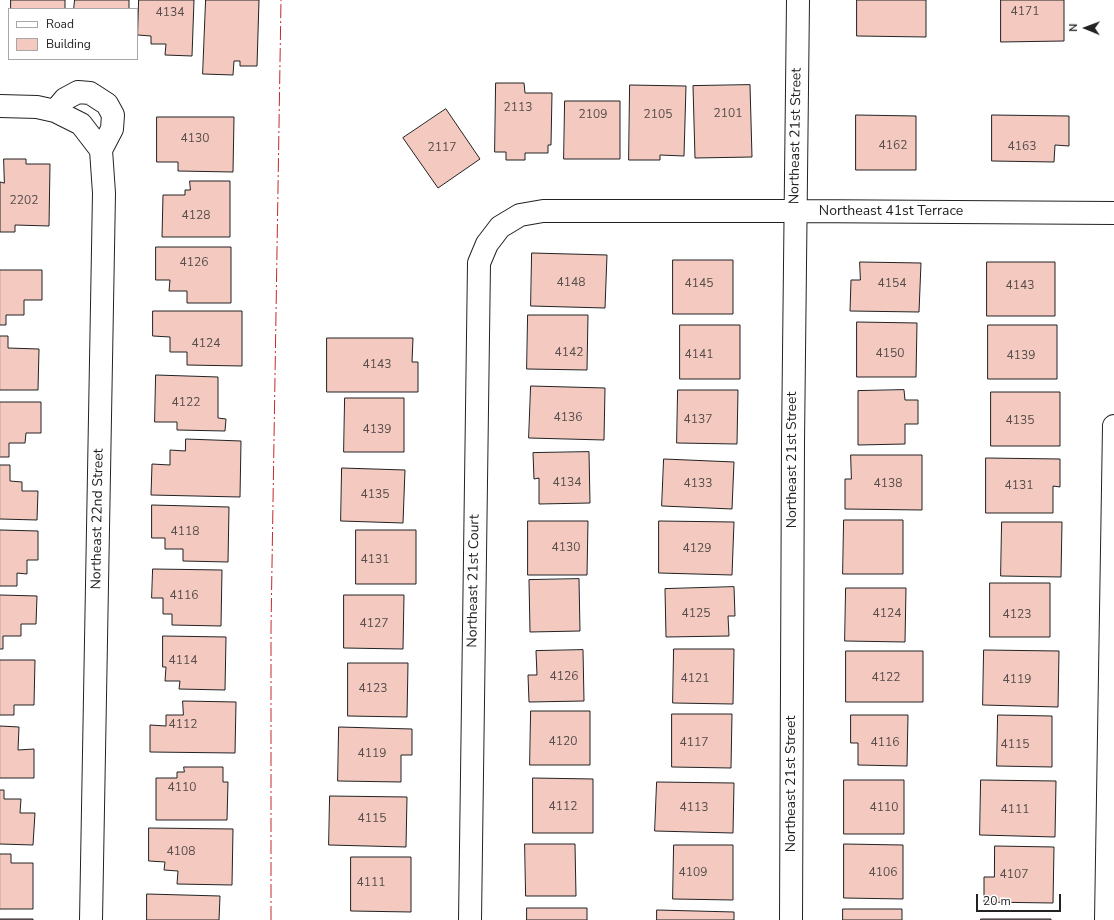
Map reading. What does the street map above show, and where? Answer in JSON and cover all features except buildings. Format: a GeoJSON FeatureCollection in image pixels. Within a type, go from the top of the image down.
{"type":"FeatureCollection","features":[{"type":"Feature","properties":{"kind":"street","name":"Northeast 21st Street"},"geometry":{"type":"LineString","coordinates":[[791,920],[793,442],[798,0]]}},
{"type":"Feature","properties":{"kind":"street"},"geometry":{"type":"LineString","coordinates":[[0,106],[37,107],[55,111],[81,124],[101,150],[112,129],[113,115],[107,104],[90,93],[78,92],[65,98],[55,111]]}},
{"type":"Feature","properties":{"kind":"street","name":"Northeast 22nd Street"},"geometry":{"type":"LineString","coordinates":[[91,920],[104,201],[101,150]]}},
{"type":"Feature","properties":{"kind":"street","name":"Northeast 41st Terrace"},"geometry":{"type":"LineString","coordinates":[[487,244],[500,227],[520,216],[543,211],[795,211],[1114,214]]}},
{"type":"Feature","properties":{"kind":"street","name":"Northeast 21st Court"},"geometry":{"type":"LineString","coordinates":[[470,920],[479,263],[487,244]]}},
{"type":"Feature","properties":{"kind":"street"},"geometry":{"type":"LineString","coordinates":[[1106,920],[1114,426]]}},
{"type":"Feature","properties":{"kind":"power"},"geometry":{"type":"LineString","coordinates":[[271,920],[271,628],[281,0]]}}]}
